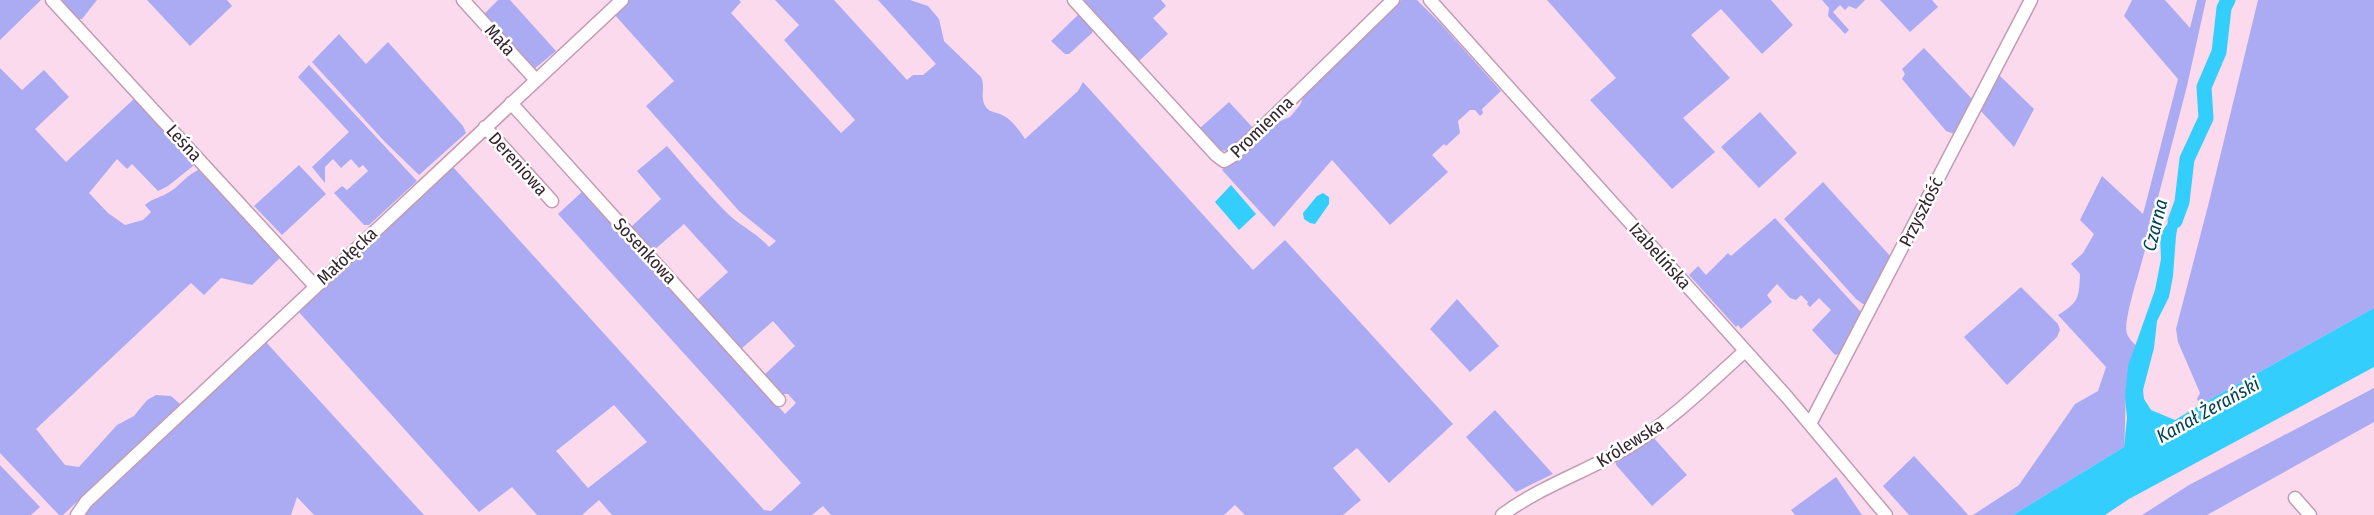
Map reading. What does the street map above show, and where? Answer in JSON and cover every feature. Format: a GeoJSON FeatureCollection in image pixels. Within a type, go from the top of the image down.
{"type":"FeatureCollection","features":[{"type":"Feature","properties":{"kind":"street","name":"Leśna"},"geometry":{"type":"LineString","coordinates":[[52,0],[315,286]]}},
{"type":"Feature","properties":{"kind":"street","name":"Mała"},"geometry":{"type":"LineString","coordinates":[[463,0],[536,80]]}},
{"type":"Feature","properties":{"kind":"street","name":"Małołęcka"},"geometry":{"type":"LineString","coordinates":[[77,515],[86,502],[622,0]]}},
{"type":"Feature","properties":{"kind":"street","name":"Promienna"},"geometry":{"type":"LineString","coordinates":[[1074,0],[1216,155],[1227,161],[1393,0]]}},
{"type":"Feature","properties":{"kind":"street","name":"Izabelińska"},"geometry":{"type":"LineString","coordinates":[[1430,0],[1810,424],[1886,515]]}},
{"type":"Feature","properties":{"kind":"street","name":"Przyszłość"},"geometry":{"type":"LineString","coordinates":[[1810,424],[2031,0]]}},
{"type":"Feature","properties":{"kind":"street","name":"Sosenkowa"},"geometry":{"type":"LineString","coordinates":[[511,103],[779,400]]}},
{"type":"Feature","properties":{"kind":"street","name":"Dereniowa"},"geometry":{"type":"LineString","coordinates":[[485,127],[552,201]]}},
{"type":"Feature","properties":{"kind":"street","name":"Królewska"},"geometry":{"type":"LineString","coordinates":[[1502,515],[1524,499],[1595,465],[1663,424],[1745,351]]}},
{"type":"Feature","properties":{"kind":"street"},"geometry":{"type":"LineString","coordinates":[[2295,498],[2310,515]]}},
{"type":"Feature","properties":{"kind":"shaded area"},"geometry":{"type":"Polygon","coordinates":[[[0,0],[41,0],[0,40],[0,0]]]}},
{"type":"Feature","properties":{"kind":"shaded area"},"geometry":{"type":"Polygon","coordinates":[[[58,0],[97,0],[82,19],[75,19],[58,0]]]}},
{"type":"Feature","properties":{"kind":"shaded area"},"geometry":{"type":"Polygon","coordinates":[[[147,0],[227,0],[232,6],[190,46],[147,0]]]}},
{"type":"Feature","properties":{"kind":"shaded area"},"geometry":{"type":"Polygon","coordinates":[[[498,0],[510,0],[556,51],[534,69],[483,15],[498,0]]]}},
{"type":"Feature","properties":{"kind":"shaded area"},"geometry":{"type":"Polygon","coordinates":[[[629,0],[739,0],[741,2],[731,13],[841,133],[855,120],[784,40],[799,25],[775,0],[834,0],[907,80],[913,75],[923,75],[936,64],[878,0],[910,0],[928,6],[939,19],[944,41],[981,77],[983,100],[986,107],[1010,120],[1025,139],[1078,91],[1083,82],[1253,270],[1285,240],[1453,424],[1389,483],[1357,448],[1333,468],[1361,500],[1343,515],[1245,515],[1235,505],[1224,515],[831,515],[823,506],[812,515],[612,515],[599,500],[582,515],[537,515],[512,487],[479,512],[297,310],[453,167],[764,510],[771,511],[801,483],[558,214],[584,190],[785,414],[796,403],[788,394],[782,394],[764,375],[795,346],[773,321],[741,349],[697,300],[728,272],[684,224],[653,251],[631,227],[661,199],[637,171],[667,146],[732,218],[769,247],[776,241],[739,211],[646,106],[674,81],[614,14],[629,0]],[[614,405],[556,451],[588,488],[647,442],[614,405]]]}},
{"type":"Feature","properties":{"kind":"shaded area"},"geometry":{"type":"Polygon","coordinates":[[[1082,0],[1161,0],[1166,6],[1153,18],[1168,34],[1138,62],[1082,0]]]}},
{"type":"Feature","properties":{"kind":"shaded area"},"geometry":{"type":"Polygon","coordinates":[[[1401,0],[1417,0],[1501,91],[1482,109],[1483,113],[1480,116],[1475,110],[1470,110],[1458,121],[1460,133],[1446,146],[1444,144],[1432,155],[1448,172],[1390,225],[1332,160],[1274,227],[1222,170],[1278,122],[1290,117],[1300,105],[1305,93],[1401,0]]]}},
{"type":"Feature","properties":{"kind":"shaded area"},"geometry":{"type":"Polygon","coordinates":[[[1547,0],[1771,0],[1793,25],[1762,54],[1721,9],[1691,35],[1730,78],[1683,118],[1715,152],[1672,189],[1590,100],[1616,78],[1547,0]]]}},
{"type":"Feature","properties":{"kind":"shaded area"},"geometry":{"type":"Polygon","coordinates":[[[1822,0],[1865,0],[1856,9],[1849,6],[1845,10],[1840,5],[1833,12],[1849,30],[1845,34],[1828,16],[1829,8],[1822,0]]]}},
{"type":"Feature","properties":{"kind":"shaded area"},"geometry":{"type":"Polygon","coordinates":[[[1880,0],[1932,0],[1938,7],[1910,32],[1880,0]]]}},
{"type":"Feature","properties":{"kind":"shaded area"},"geometry":{"type":"Polygon","coordinates":[[[2132,0],[2165,0],[2190,28],[2197,0],[2206,0],[2187,86],[2128,315],[2127,334],[2137,347],[2127,384],[2124,447],[2013,515],[1973,515],[2019,485],[2075,404],[2098,391],[2106,367],[2058,315],[2074,303],[2078,294],[2080,274],[2071,264],[2083,253],[2094,234],[2080,220],[2102,176],[2143,214],[2178,79],[2124,16],[2132,0]]]}},
{"type":"Feature","properties":{"kind":"shaded area"},"geometry":{"type":"Polygon","coordinates":[[[2258,0],[2374,0],[2374,308],[2200,405],[2197,399],[2200,393],[2178,342],[2176,329],[2258,0]]]}},
{"type":"Feature","properties":{"kind":"shaded area"},"geometry":{"type":"Polygon","coordinates":[[[1080,13],[1094,27],[1092,33],[1069,54],[1065,54],[1051,41],[1080,13]]]}},
{"type":"Feature","properties":{"kind":"shaded area"},"geometry":{"type":"Polygon","coordinates":[[[339,34],[366,64],[388,42],[463,126],[466,133],[419,175],[385,142],[312,62],[339,34]]]}},
{"type":"Feature","properties":{"kind":"shaded area"},"geometry":{"type":"Polygon","coordinates":[[[1924,48],[1973,100],[1954,134],[1946,131],[1902,79],[1905,74],[1902,69],[1924,48]]]}},
{"type":"Feature","properties":{"kind":"shaded area"},"geometry":{"type":"Polygon","coordinates":[[[309,65],[417,181],[369,225],[364,225],[334,193],[342,186],[347,190],[368,171],[363,165],[359,168],[351,159],[341,168],[333,159],[325,167],[325,183],[312,167],[349,132],[298,77],[309,65]]]}},
{"type":"Feature","properties":{"kind":"shaded area"},"geometry":{"type":"Polygon","coordinates":[[[0,68],[22,90],[44,70],[69,97],[35,129],[66,162],[135,98],[198,162],[168,186],[158,191],[132,164],[127,169],[117,159],[89,193],[108,213],[125,225],[143,220],[151,212],[145,205],[171,191],[192,173],[203,168],[283,255],[252,285],[221,278],[204,295],[191,283],[36,429],[65,465],[79,467],[117,425],[134,416],[147,400],[156,395],[171,396],[180,404],[63,515],[59,515],[0,453],[0,68]]]}},
{"type":"Feature","properties":{"kind":"shaded area"},"geometry":{"type":"Polygon","coordinates":[[[1999,75],[2034,109],[2014,147],[1980,110],[1999,75]]]}},
{"type":"Feature","properties":{"kind":"shaded area"},"geometry":{"type":"Polygon","coordinates":[[[1229,102],[1254,129],[1227,151],[1218,150],[1199,129],[1229,102]]]}},
{"type":"Feature","properties":{"kind":"shaded area"},"geometry":{"type":"Polygon","coordinates":[[[1760,112],[1797,153],[1759,188],[1721,147],[1760,112]]]}},
{"type":"Feature","properties":{"kind":"shaded area"},"geometry":{"type":"Polygon","coordinates":[[[299,165],[326,194],[282,235],[254,206],[299,165]]]}},
{"type":"Feature","properties":{"kind":"shaded area"},"geometry":{"type":"Polygon","coordinates":[[[1823,182],[1892,258],[1867,304],[1863,304],[1856,299],[1784,219],[1823,182]]]}},
{"type":"Feature","properties":{"kind":"shaded area"},"geometry":{"type":"Polygon","coordinates":[[[1775,218],[1860,311],[1861,318],[1844,352],[1835,355],[1812,330],[1831,310],[1819,298],[1810,307],[1801,295],[1796,300],[1790,298],[1777,284],[1767,295],[1772,302],[1741,329],[1738,325],[1736,327],[1689,275],[1698,266],[1706,275],[1728,253],[1731,256],[1775,218]]]}},
{"type":"Feature","properties":{"kind":"shaded area"},"geometry":{"type":"Polygon","coordinates":[[[2021,287],[2058,324],[2060,330],[2057,337],[2007,385],[1964,337],[2021,287]]]}},
{"type":"Feature","properties":{"kind":"shaded area"},"geometry":{"type":"Polygon","coordinates":[[[1457,299],[1499,346],[1470,372],[1430,329],[1457,299]]]}},
{"type":"Feature","properties":{"kind":"shaded area"},"geometry":{"type":"Polygon","coordinates":[[[265,341],[424,515],[314,515],[297,497],[291,515],[83,515],[265,341]]]}},
{"type":"Feature","properties":{"kind":"shaded area"},"geometry":{"type":"Polygon","coordinates":[[[2374,388],[2374,422],[2207,515],[2142,515],[2189,485],[2374,388]]]}},
{"type":"Feature","properties":{"kind":"shaded area"},"geometry":{"type":"Polygon","coordinates":[[[1495,410],[1553,474],[1516,492],[1466,437],[1495,410]]]}},
{"type":"Feature","properties":{"kind":"shaded area"},"geometry":{"type":"Polygon","coordinates":[[[1652,436],[1687,475],[1652,506],[1616,465],[1616,461],[1652,436]]]}},
{"type":"Feature","properties":{"kind":"shaded area"},"geometry":{"type":"Polygon","coordinates":[[[1914,456],[1968,515],[1909,515],[1883,486],[1914,456]]]}},
{"type":"Feature","properties":{"kind":"shaded area"},"geometry":{"type":"Polygon","coordinates":[[[0,465],[40,507],[31,515],[0,515],[0,465]]]}},
{"type":"Feature","properties":{"kind":"shaded area"},"geometry":{"type":"Polygon","coordinates":[[[1836,477],[1862,515],[1795,515],[1791,510],[1836,477]]]}},
{"type":"Feature","properties":{"kind":"water"},"geometry":{"type":"Polygon","coordinates":[[[1231,185],[1256,214],[1239,230],[1215,202],[1231,185]]]}},
{"type":"Feature","properties":{"kind":"water"},"geometry":{"type":"Polygon","coordinates":[[[1323,193],[1329,197],[1329,204],[1315,224],[1310,223],[1304,219],[1303,213],[1317,196],[1323,193]]]}},
{"type":"Feature","properties":{"kind":"water","name":"Kanał Żerański"},"geometry":{"type":"Polygon","coordinates":[[[2182,202],[2169,297],[2157,321],[2154,348],[2143,390],[2144,399],[2151,410],[2175,420],[2374,308],[2374,367],[2129,499],[2105,515],[2013,515],[2124,447],[2127,418],[2125,396],[2128,366],[2155,290],[2161,259],[2160,235],[2182,202]]]}},
{"type":"Feature","properties":{"kind":"waterway","name":"Czarna"},"geometry":{"type":"LineString","coordinates":[[2175,221],[2182,202],[2187,159],[2206,118],[2204,87],[2219,52],[2224,8],[2228,0]]}}]}
